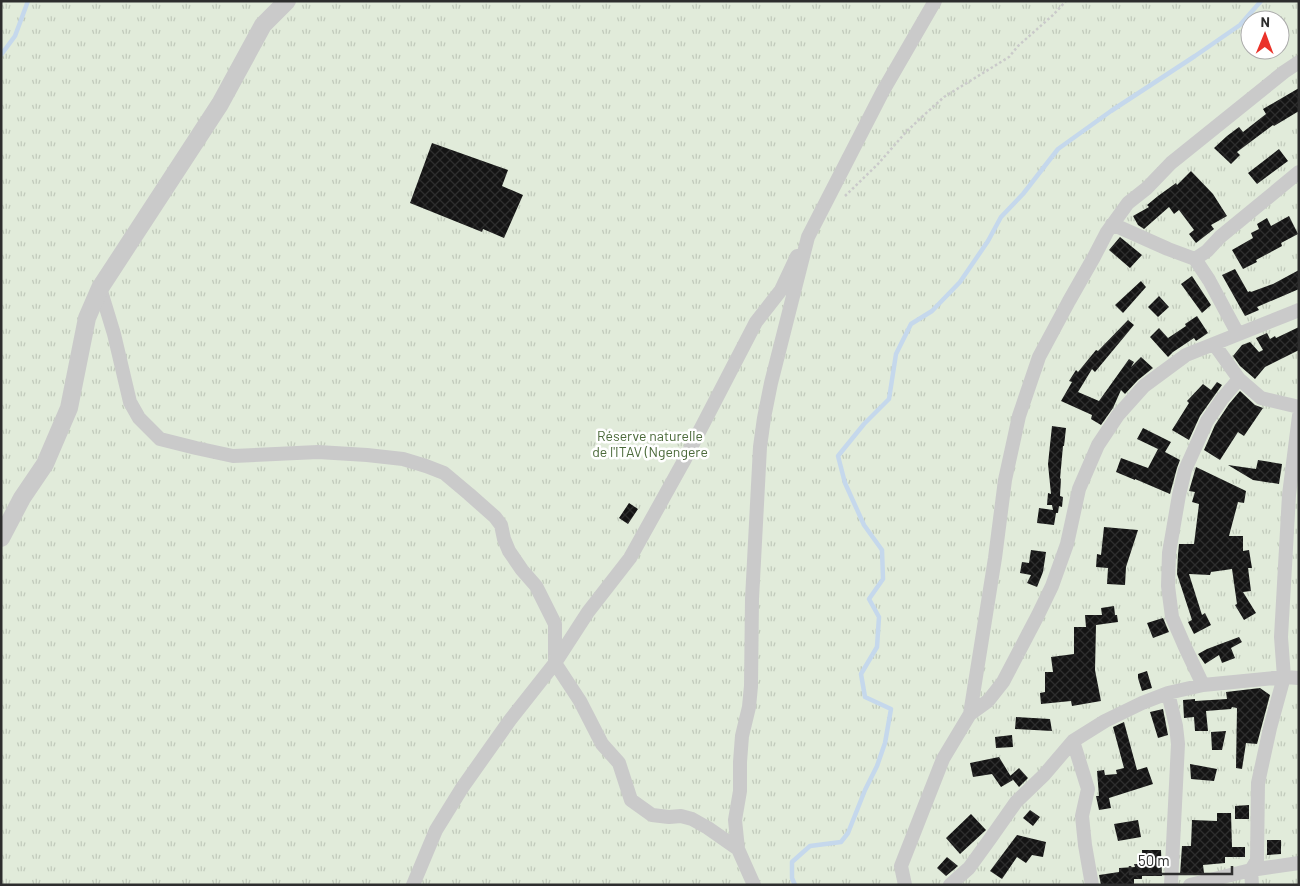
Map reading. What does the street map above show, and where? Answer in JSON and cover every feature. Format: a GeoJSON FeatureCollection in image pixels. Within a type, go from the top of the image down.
{"type":"FeatureCollection","features":[{"type":"Feature","properties":{"kind":"street"},"geometry":{"type":"LineString","coordinates":[[1,538],[22,498],[45,464],[68,408],[87,318],[100,288],[220,104],[262,25],[286,1]]}},
{"type":"Feature","properties":{"kind":"street"},"geometry":{"type":"LineString","coordinates":[[414,883],[436,830],[462,788],[510,720],[555,663],[588,612],[630,558],[685,459],[756,322],[781,290],[798,253],[883,91],[935,1]]}},
{"type":"Feature","properties":{"kind":"street"},"geometry":{"type":"LineString","coordinates":[[905,885],[901,866],[943,759],[970,714],[995,558],[1004,480],[1019,416],[1039,357],[1107,232],[1128,202],[1147,188],[1171,163],[1299,62]]}},
{"type":"Feature","properties":{"kind":"street"},"geometry":{"type":"LineString","coordinates":[[1195,259],[1207,251],[1220,237],[1299,172]]}},
{"type":"Feature","properties":{"kind":"street"},"geometry":{"type":"LineString","coordinates":[[1112,224],[1195,259],[1209,280],[1238,334]]}},
{"type":"Feature","properties":{"kind":"street"},"geometry":{"type":"LineString","coordinates":[[754,885],[738,849],[735,820],[740,791],[742,736],[749,707],[751,686],[752,599],[760,446],[771,383],[808,237]]}},
{"type":"Feature","properties":{"kind":"street"},"geometry":{"type":"LineString","coordinates":[[100,288],[114,334],[130,402],[139,418],[160,438],[233,456],[318,452],[403,459],[444,473],[469,494],[495,517],[501,525],[509,551],[536,586],[555,624],[555,663],[580,701],[602,744],[619,763],[631,800],[652,815],[681,816],[692,819],[738,849]]}},
{"type":"Feature","properties":{"kind":"street"},"geometry":{"type":"LineString","coordinates":[[970,714],[988,701],[1003,682],[1052,586],[1067,544],[1079,489],[1098,445],[1118,415],[1144,386],[1186,355],[1299,310]]}},
{"type":"Feature","properties":{"kind":"street"},"geometry":{"type":"LineString","coordinates":[[1214,344],[1238,379],[1261,398],[1299,407]]}},
{"type":"Feature","properties":{"kind":"street"},"geometry":{"type":"LineString","coordinates":[[1203,685],[1172,617],[1168,586],[1169,553],[1185,470],[1208,422],[1222,399],[1238,379]]}},
{"type":"Feature","properties":{"kind":"street"},"geometry":{"type":"LineString","coordinates":[[1252,885],[1251,870],[1257,860],[1258,783],[1284,677],[1281,637],[1289,495],[1299,416]]}},
{"type":"Feature","properties":{"kind":"street"},"geometry":{"type":"LineString","coordinates":[[950,885],[968,868],[1016,802],[1044,775],[1073,741],[1106,721],[1142,703],[1168,693],[1203,685],[1284,677],[1299,678]]}},
{"type":"Feature","properties":{"kind":"street"},"geometry":{"type":"LineString","coordinates":[[1168,693],[1176,726],[1178,744],[1171,885]]}},
{"type":"Feature","properties":{"kind":"street"},"geometry":{"type":"LineString","coordinates":[[1073,741],[1088,789],[1082,816],[1092,885]]}},
{"type":"Feature","properties":{"kind":"street"},"geometry":{"type":"LineString","coordinates":[[1190,885],[1251,870],[1299,863]]}},
{"type":"Feature","properties":{"kind":"path"},"geometry":{"type":"LineString","coordinates":[[845,196],[878,164],[906,132],[944,97],[1009,57],[1018,46],[1066,1]]}},
{"type":"Feature","properties":{"kind":"green space","name":"Réserve naturelle de l'ITAV (Ngengere"},"geometry":{"type":"Polygon","coordinates":[[[1,1],[1299,1],[1299,885],[1,885],[1,1]]]}},
{"type":"Feature","properties":{"kind":"building"},"geometry":{"type":"Polygon","coordinates":[[[1299,88],[1299,111],[1273,125],[1237,152],[1240,155],[1231,164],[1214,148],[1239,127],[1243,132],[1266,114],[1263,109],[1299,88]]]}},
{"type":"Feature","properties":{"kind":"building"},"geometry":{"type":"Polygon","coordinates":[[[432,143],[508,170],[502,186],[523,195],[504,238],[483,229],[482,232],[410,203],[432,143]]]}},
{"type":"Feature","properties":{"kind":"building"},"geometry":{"type":"Polygon","coordinates":[[[1279,149],[1288,161],[1257,184],[1248,173],[1279,149]]]}},
{"type":"Feature","properties":{"kind":"building"},"geometry":{"type":"Polygon","coordinates":[[[1191,171],[1213,194],[1227,216],[1211,225],[1214,229],[1196,243],[1189,234],[1194,230],[1179,210],[1174,214],[1169,207],[1144,229],[1138,225],[1133,216],[1149,207],[1147,205],[1176,183],[1177,185],[1191,171]]]}},
{"type":"Feature","properties":{"kind":"building"},"geometry":{"type":"Polygon","coordinates":[[[1289,216],[1298,234],[1281,243],[1282,246],[1256,260],[1257,262],[1243,269],[1232,250],[1253,238],[1251,233],[1259,229],[1257,224],[1267,218],[1271,226],[1289,216]]]}},
{"type":"Feature","properties":{"kind":"building"},"geometry":{"type":"Polygon","coordinates":[[[1120,237],[1142,255],[1130,268],[1109,250],[1120,237]]]}},
{"type":"Feature","properties":{"kind":"building"},"geometry":{"type":"Polygon","coordinates":[[[1235,269],[1248,292],[1273,284],[1299,270],[1299,289],[1257,307],[1259,310],[1245,316],[1222,275],[1235,269]]]}},
{"type":"Feature","properties":{"kind":"building"},"geometry":{"type":"Polygon","coordinates":[[[1192,276],[1211,305],[1202,313],[1181,284],[1192,276]]]}},
{"type":"Feature","properties":{"kind":"building"},"geometry":{"type":"Polygon","coordinates":[[[1141,281],[1146,287],[1123,313],[1115,305],[1141,281]]]}},
{"type":"Feature","properties":{"kind":"building"},"geometry":{"type":"Polygon","coordinates":[[[1159,296],[1169,307],[1158,317],[1148,307],[1159,296]]]}},
{"type":"Feature","properties":{"kind":"building"},"geometry":{"type":"Polygon","coordinates":[[[1197,316],[1208,333],[1196,341],[1194,338],[1168,357],[1150,337],[1159,328],[1168,338],[1197,316]]]}},
{"type":"Feature","properties":{"kind":"building"},"geometry":{"type":"Polygon","coordinates":[[[1128,320],[1134,325],[1095,372],[1092,369],[1078,392],[1099,401],[1129,359],[1134,362],[1131,367],[1141,357],[1153,368],[1125,394],[1121,390],[1113,408],[1101,425],[1091,419],[1092,415],[1061,401],[1072,382],[1069,381],[1076,370],[1078,372],[1096,350],[1098,351],[1128,320]]]}},
{"type":"Feature","properties":{"kind":"building"},"geometry":{"type":"Polygon","coordinates":[[[1299,327],[1299,350],[1265,367],[1255,379],[1240,366],[1233,356],[1242,345],[1250,342],[1259,352],[1263,350],[1256,338],[1267,333],[1270,339],[1275,336],[1276,338],[1299,327]]]}},
{"type":"Feature","properties":{"kind":"building"},"geometry":{"type":"Polygon","coordinates":[[[1217,382],[1222,385],[1200,416],[1189,440],[1172,430],[1189,403],[1187,401],[1203,384],[1211,390],[1217,382]]]}},
{"type":"Feature","properties":{"kind":"building"},"geometry":{"type":"Polygon","coordinates":[[[1240,391],[1255,405],[1263,408],[1244,436],[1238,432],[1220,460],[1204,450],[1215,425],[1240,391]]]}},
{"type":"Feature","properties":{"kind":"building"},"geometry":{"type":"Polygon","coordinates":[[[1052,426],[1066,428],[1060,479],[1060,496],[1063,497],[1062,507],[1059,506],[1054,525],[1037,523],[1039,508],[1053,510],[1052,505],[1047,505],[1048,493],[1051,494],[1048,464],[1052,426]]]}},
{"type":"Feature","properties":{"kind":"building"},"geometry":{"type":"Polygon","coordinates":[[[1143,428],[1171,442],[1165,452],[1180,460],[1170,494],[1116,472],[1121,458],[1148,468],[1158,449],[1137,439],[1143,428]]]}},
{"type":"Feature","properties":{"kind":"building"},"geometry":{"type":"Polygon","coordinates":[[[1258,460],[1282,464],[1279,484],[1253,480],[1228,465],[1256,469],[1258,460]]]}},
{"type":"Feature","properties":{"kind":"building"},"geometry":{"type":"Polygon","coordinates":[[[1196,467],[1246,491],[1244,503],[1238,502],[1229,536],[1243,536],[1243,551],[1249,550],[1252,568],[1248,568],[1251,591],[1243,592],[1256,613],[1244,620],[1235,605],[1237,604],[1232,569],[1211,572],[1210,575],[1189,574],[1202,615],[1205,613],[1211,625],[1194,634],[1188,622],[1192,620],[1177,574],[1179,544],[1194,544],[1199,504],[1192,502],[1195,492],[1189,491],[1196,467]]]}},
{"type":"Feature","properties":{"kind":"building"},"geometry":{"type":"Polygon","coordinates":[[[629,503],[638,509],[628,524],[619,518],[629,503]]]}},
{"type":"Feature","properties":{"kind":"building"},"geometry":{"type":"Polygon","coordinates":[[[1104,527],[1138,530],[1126,567],[1125,585],[1107,584],[1108,568],[1096,567],[1097,554],[1101,555],[1104,527]]]}},
{"type":"Feature","properties":{"kind":"building"},"geometry":{"type":"Polygon","coordinates":[[[1031,550],[1046,552],[1043,572],[1037,587],[1027,583],[1031,575],[1020,573],[1022,562],[1029,563],[1031,550]]]}},
{"type":"Feature","properties":{"kind":"building"},"geometry":{"type":"Polygon","coordinates":[[[1114,606],[1118,622],[1096,625],[1095,670],[1101,701],[1072,706],[1071,701],[1041,704],[1040,693],[1045,692],[1045,672],[1053,672],[1051,657],[1074,654],[1074,627],[1086,627],[1085,615],[1102,615],[1101,608],[1114,606]]]}},
{"type":"Feature","properties":{"kind":"building"},"geometry":{"type":"Polygon","coordinates":[[[1163,618],[1169,632],[1153,638],[1147,623],[1163,618]]]}},
{"type":"Feature","properties":{"kind":"building"},"geometry":{"type":"Polygon","coordinates":[[[1239,637],[1242,642],[1231,648],[1235,658],[1222,663],[1219,655],[1205,664],[1198,654],[1207,649],[1239,637]]]}},
{"type":"Feature","properties":{"kind":"building"},"geometry":{"type":"Polygon","coordinates":[[[1147,671],[1152,688],[1142,691],[1138,674],[1147,671]]]}},
{"type":"Feature","properties":{"kind":"building"},"geometry":{"type":"Polygon","coordinates":[[[1260,688],[1270,695],[1257,744],[1246,743],[1242,769],[1236,768],[1237,708],[1206,711],[1208,731],[1195,731],[1194,717],[1184,718],[1183,700],[1227,699],[1226,692],[1260,688]]]}},
{"type":"Feature","properties":{"kind":"building"},"geometry":{"type":"Polygon","coordinates":[[[1163,709],[1168,735],[1158,738],[1150,712],[1163,709]]]}},
{"type":"Feature","properties":{"kind":"building"},"geometry":{"type":"Polygon","coordinates":[[[1016,717],[1050,719],[1052,731],[1015,729],[1016,717]]]}},
{"type":"Feature","properties":{"kind":"building"},"geometry":{"type":"Polygon","coordinates":[[[1124,722],[1137,770],[1147,767],[1153,784],[1109,798],[1111,808],[1099,810],[1096,796],[1099,796],[1097,771],[1104,770],[1105,775],[1117,774],[1116,770],[1124,768],[1113,727],[1124,722]]]}},
{"type":"Feature","properties":{"kind":"building"},"geometry":{"type":"Polygon","coordinates":[[[1226,731],[1222,750],[1212,750],[1211,732],[1226,731]]]}},
{"type":"Feature","properties":{"kind":"building"},"geometry":{"type":"Polygon","coordinates":[[[1012,735],[1013,747],[996,748],[995,737],[1012,735]]]}},
{"type":"Feature","properties":{"kind":"building"},"geometry":{"type":"Polygon","coordinates":[[[999,757],[1013,780],[1001,787],[992,774],[973,777],[970,763],[999,757]]]}},
{"type":"Feature","properties":{"kind":"building"},"geometry":{"type":"Polygon","coordinates":[[[1190,764],[1217,769],[1214,781],[1191,779],[1190,764]]]}},
{"type":"Feature","properties":{"kind":"building"},"geometry":{"type":"Polygon","coordinates":[[[1019,768],[1028,778],[1019,787],[1010,776],[1019,768]]]}},
{"type":"Feature","properties":{"kind":"building"},"geometry":{"type":"Polygon","coordinates":[[[1249,805],[1249,819],[1235,819],[1235,806],[1249,805]]]}},
{"type":"Feature","properties":{"kind":"building"},"geometry":{"type":"Polygon","coordinates":[[[1030,810],[1040,817],[1033,826],[1023,818],[1030,810]]]}},
{"type":"Feature","properties":{"kind":"building"},"geometry":{"type":"Polygon","coordinates":[[[1217,813],[1231,813],[1232,847],[1245,847],[1245,857],[1225,857],[1225,863],[1203,865],[1204,873],[1180,875],[1182,846],[1191,846],[1192,820],[1217,821],[1217,813]]]}},
{"type":"Feature","properties":{"kind":"building"},"geometry":{"type":"Polygon","coordinates":[[[971,814],[986,830],[960,854],[946,838],[971,814]]]}},
{"type":"Feature","properties":{"kind":"building"},"geometry":{"type":"Polygon","coordinates":[[[1138,820],[1141,837],[1118,841],[1114,824],[1138,820]]]}},
{"type":"Feature","properties":{"kind":"building"},"geometry":{"type":"Polygon","coordinates":[[[1017,835],[1046,842],[1043,857],[1032,855],[1026,863],[1017,857],[1002,879],[990,871],[1017,835]]]}},
{"type":"Feature","properties":{"kind":"building"},"geometry":{"type":"Polygon","coordinates":[[[1267,840],[1281,840],[1281,854],[1267,855],[1267,840]]]}},
{"type":"Feature","properties":{"kind":"building"},"geometry":{"type":"Polygon","coordinates":[[[1142,850],[1161,850],[1162,876],[1142,876],[1142,879],[1134,879],[1134,885],[1101,885],[1099,875],[1119,872],[1119,868],[1135,867],[1134,864],[1142,864],[1142,850]]]}},
{"type":"Feature","properties":{"kind":"building"},"geometry":{"type":"Polygon","coordinates":[[[947,857],[958,866],[946,876],[937,868],[947,857]]]}},
{"type":"Feature","properties":{"kind":"waterway"},"geometry":{"type":"LineString","coordinates":[[1,55],[15,36],[28,1]]}},
{"type":"Feature","properties":{"kind":"waterway"},"geometry":{"type":"LineString","coordinates":[[795,885],[792,878],[792,862],[810,846],[841,842],[848,833],[885,743],[891,709],[865,697],[861,674],[877,647],[879,617],[869,599],[883,579],[882,550],[864,525],[845,483],[838,456],[864,424],[889,399],[896,354],[911,324],[932,311],[960,282],[988,241],[1001,217],[1023,194],[1058,149],[1111,111],[1240,25],[1261,1]]}}]}
